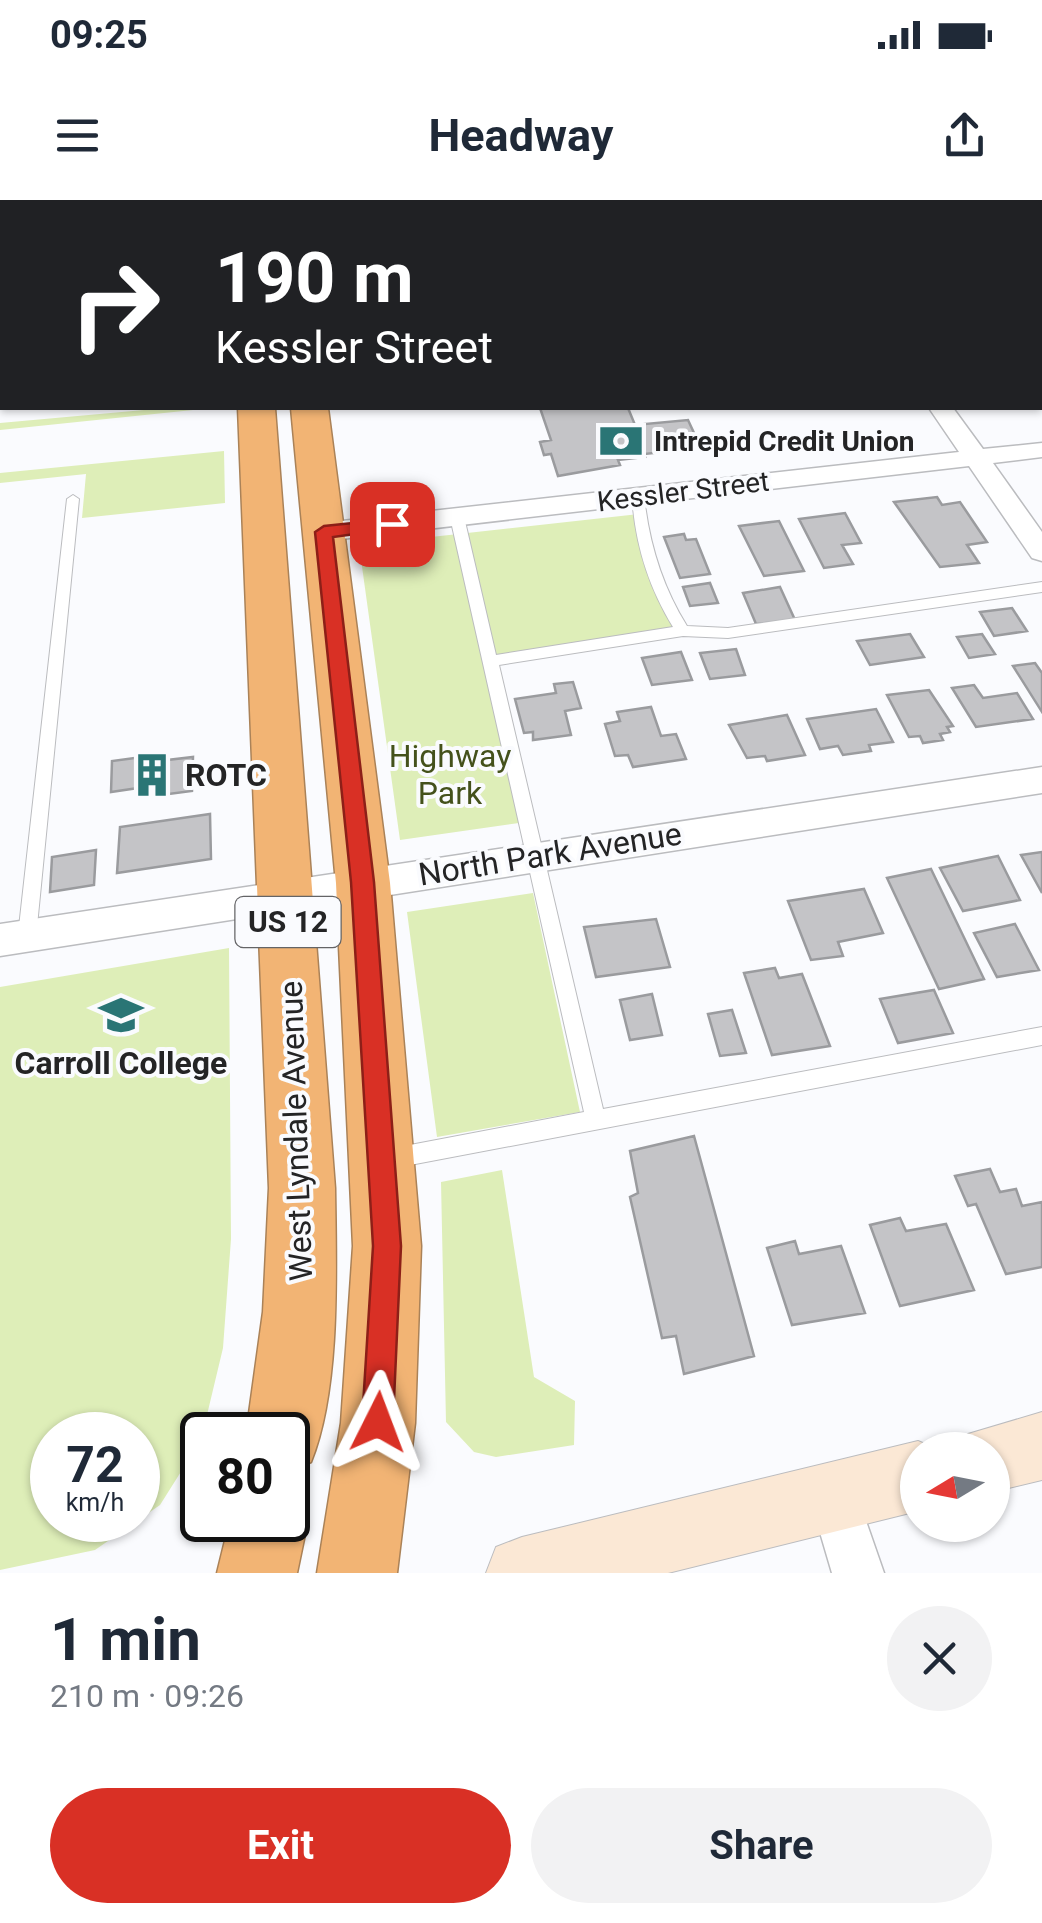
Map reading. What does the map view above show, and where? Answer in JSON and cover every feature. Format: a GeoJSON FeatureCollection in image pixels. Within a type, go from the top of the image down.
{"type":"FeatureCollection","features":[{"type":"Feature","properties":{"kind":"highway","name":"West Lyndale Avenue"},"geometry":{"type":"LineString","coordinates":[[256,410],[302,1188],[302,1288],[288,1412]]}},
{"type":"Feature","properties":{"kind":"highway","name":"US 12"},"geometry":{"type":"LineString","coordinates":[[309,410],[362,882],[387,1246],[379,1404],[357,1573]]}},
{"type":"Feature","properties":{"kind":"highway"},"geometry":{"type":"LineString","coordinates":[[257,1573],[264,1542]]}},
{"type":"Feature","properties":{"kind":"main road"},"geometry":{"type":"LineString","coordinates":[[1010,1454],[1042,1446]]}},
{"type":"Feature","properties":{"kind":"main road"},"geometry":{"type":"LineString","coordinates":[[522,1573],[900,1480]]}},
{"type":"Feature","properties":{"kind":"street"},"geometry":{"type":"LineString","coordinates":[[934,410],[1042,552]]}},
{"type":"Feature","properties":{"kind":"street","name":"Kessler Street"},"geometry":{"type":"LineString","coordinates":[[324,532],[1042,450]]}},
{"type":"Feature","properties":{"kind":"street","name":"North Park Avenue"},"geometry":{"type":"LineString","coordinates":[[14,938],[1042,780]]}},
{"type":"Feature","properties":{"kind":"street"},"geometry":{"type":"LineString","coordinates":[[834,1495],[858,1573]]}},
{"type":"Feature","properties":{"kind":"lane"},"geometry":{"type":"LineString","coordinates":[[638,496],[640,536],[662,599],[683,631]]}},
{"type":"Feature","properties":{"kind":"lane"},"geometry":{"type":"LineString","coordinates":[[14,938],[73,499]]}},
{"type":"Feature","properties":{"kind":"lane"},"geometry":{"type":"LineString","coordinates":[[457,517],[596,1120]]}},
{"type":"Feature","properties":{"kind":"lane"},"geometry":{"type":"LineString","coordinates":[[491,661],[683,631],[728,632],[1042,587]]}},
{"type":"Feature","properties":{"kind":"lane"},"geometry":{"type":"LineString","coordinates":[[381,1160],[1042,1036]]}},
{"type":"Feature","properties":{"kind":"green space"},"geometry":{"type":"Polygon","coordinates":[[[144,410],[193,410],[0,430],[0,423],[144,410]]]}},
{"type":"Feature","properties":{"kind":"green space"},"geometry":{"type":"Polygon","coordinates":[[[224,451],[225,503],[82,518],[86,474],[0,483],[0,473],[224,451]]]}},
{"type":"Feature","properties":{"kind":"green space"},"geometry":{"type":"Polygon","coordinates":[[[639,514],[683,631],[484,662],[519,823],[400,840],[359,545],[639,514]]]}},
{"type":"Feature","properties":{"kind":"green space","name":"Highway Park"},"geometry":{"type":"Polygon","coordinates":[[[533,893],[580,1112],[437,1137],[407,912],[533,893]]]}},
{"type":"Feature","properties":{"kind":"green space"},"geometry":{"type":"Polygon","coordinates":[[[229,948],[231,1239],[223,1348],[208,1412],[180,1412],[180,1473],[160,1505],[160,1412],[30,1412],[30,1542],[107,1542],[95,1550],[0,1570],[0,987],[229,948]]]}},
{"type":"Feature","properties":{"kind":"green space"},"geometry":{"type":"Polygon","coordinates":[[[502,1170],[534,1377],[575,1401],[574,1445],[496,1457],[474,1452],[446,1422],[441,1182],[502,1170]]]}},
{"type":"Feature","properties":{"kind":"building","name":"Intrepid Credit Union"},"geometry":{"type":"Polygon","coordinates":[[[541,410],[629,410],[635,425],[688,420],[701,448],[644,454],[645,457],[618,460],[620,465],[558,476],[551,454],[544,455],[540,442],[551,440],[541,410]]]}},
{"type":"Feature","properties":{"kind":"building"},"geometry":{"type":"Polygon","coordinates":[[[937,497],[942,505],[960,502],[987,542],[967,545],[979,563],[940,567],[894,502],[937,497]]]}},
{"type":"Feature","properties":{"kind":"building"},"geometry":{"type":"Polygon","coordinates":[[[845,513],[861,543],[842,545],[853,564],[824,568],[799,519],[845,513]]]}},
{"type":"Feature","properties":{"kind":"building"},"geometry":{"type":"Polygon","coordinates":[[[779,521],[804,571],[764,576],[739,526],[779,521]]]}},
{"type":"Feature","properties":{"kind":"building"},"geometry":{"type":"Polygon","coordinates":[[[684,534],[686,540],[696,539],[710,574],[680,578],[664,537],[684,534]]]}},
{"type":"Feature","properties":{"kind":"building"},"geometry":{"type":"Polygon","coordinates":[[[710,583],[718,603],[690,606],[683,587],[710,583]]]}},
{"type":"Feature","properties":{"kind":"building"},"geometry":{"type":"Polygon","coordinates":[[[780,587],[795,620],[756,624],[743,593],[780,587]]]}},
{"type":"Feature","properties":{"kind":"building"},"geometry":{"type":"Polygon","coordinates":[[[1012,608],[1027,631],[994,636],[980,612],[1012,608]]]}},
{"type":"Feature","properties":{"kind":"building"},"geometry":{"type":"Polygon","coordinates":[[[910,634],[924,657],[870,665],[857,641],[910,634]]]}},
{"type":"Feature","properties":{"kind":"building"},"geometry":{"type":"Polygon","coordinates":[[[982,634],[995,654],[969,658],[957,637],[982,634]]]}},
{"type":"Feature","properties":{"kind":"building"},"geometry":{"type":"Polygon","coordinates":[[[736,649],[745,675],[710,679],[700,653],[736,649]]]}},
{"type":"Feature","properties":{"kind":"building"},"geometry":{"type":"Polygon","coordinates":[[[681,652],[692,680],[652,685],[642,658],[681,652]]]}},
{"type":"Feature","properties":{"kind":"building"},"geometry":{"type":"Polygon","coordinates":[[[1035,663],[1042,673],[1042,712],[1013,666],[1035,663]]]}},
{"type":"Feature","properties":{"kind":"building"},"geometry":{"type":"Polygon","coordinates":[[[573,682],[581,708],[565,711],[571,735],[533,740],[533,732],[524,733],[515,699],[556,693],[554,684],[573,682]]]}},
{"type":"Feature","properties":{"kind":"building"},"geometry":{"type":"Polygon","coordinates":[[[974,685],[983,698],[1017,693],[1033,719],[976,727],[952,688],[974,685]]]}},
{"type":"Feature","properties":{"kind":"building"},"geometry":{"type":"Polygon","coordinates":[[[929,690],[953,726],[947,727],[950,732],[940,734],[943,740],[923,743],[920,736],[909,737],[887,695],[929,690]]]}},
{"type":"Feature","properties":{"kind":"building"},"geometry":{"type":"Polygon","coordinates":[[[651,707],[661,736],[676,734],[686,759],[633,767],[628,755],[615,756],[605,724],[620,721],[617,712],[651,707]]]}},
{"type":"Feature","properties":{"kind":"building"},"geometry":{"type":"Polygon","coordinates":[[[876,709],[893,742],[869,745],[871,751],[843,755],[838,746],[820,749],[807,719],[876,709]]]}},
{"type":"Feature","properties":{"kind":"building"},"geometry":{"type":"Polygon","coordinates":[[[787,715],[805,755],[767,761],[765,756],[747,758],[729,725],[787,715]]]}},
{"type":"Feature","properties":{"kind":"building","name":"ROTC"},"geometry":{"type":"Polygon","coordinates":[[[150,756],[150,762],[193,757],[192,791],[145,797],[145,787],[111,792],[112,761],[150,756]]]}},
{"type":"Feature","properties":{"kind":"building"},"geometry":{"type":"Polygon","coordinates":[[[210,814],[211,859],[117,873],[120,827],[210,814]]]}},
{"type":"Feature","properties":{"kind":"building"},"geometry":{"type":"Polygon","coordinates":[[[96,850],[94,885],[50,892],[52,857],[96,850]]]}},
{"type":"Feature","properties":{"kind":"building"},"geometry":{"type":"Polygon","coordinates":[[[1042,852],[1042,893],[1021,855],[1042,852]]]}},
{"type":"Feature","properties":{"kind":"building"},"geometry":{"type":"Polygon","coordinates":[[[998,856],[1020,900],[963,911],[940,868],[998,856]]]}},
{"type":"Feature","properties":{"kind":"building"},"geometry":{"type":"Polygon","coordinates":[[[931,869],[984,979],[939,989],[887,878],[931,869]]]}},
{"type":"Feature","properties":{"kind":"building"},"geometry":{"type":"Polygon","coordinates":[[[864,889],[883,933],[838,942],[843,956],[811,960],[788,901],[864,889]]]}},
{"type":"Feature","properties":{"kind":"building"},"geometry":{"type":"Polygon","coordinates":[[[656,919],[670,967],[596,977],[584,927],[656,919]]]}},
{"type":"Feature","properties":{"kind":"building"},"geometry":{"type":"Polygon","coordinates":[[[1015,924],[1039,970],[997,977],[974,933],[1015,924]]]}},
{"type":"Feature","properties":{"kind":"building"},"geometry":{"type":"Polygon","coordinates":[[[775,968],[779,978],[802,974],[830,1046],[772,1055],[744,973],[775,968]]]}},
{"type":"Feature","properties":{"kind":"building"},"geometry":{"type":"Polygon","coordinates":[[[934,990],[953,1033],[898,1043],[880,999],[934,990]]]}},
{"type":"Feature","properties":{"kind":"building"},"geometry":{"type":"Polygon","coordinates":[[[652,994],[662,1035],[630,1040],[620,1000],[652,994]]]}},
{"type":"Feature","properties":{"kind":"building"},"geometry":{"type":"Polygon","coordinates":[[[732,1010],[746,1053],[720,1056],[708,1014],[732,1010]]]}},
{"type":"Feature","properties":{"kind":"building"},"geometry":{"type":"Polygon","coordinates":[[[694,1136],[754,1356],[684,1374],[676,1336],[662,1338],[630,1197],[638,1193],[630,1151],[694,1136]]]}},
{"type":"Feature","properties":{"kind":"building"},"geometry":{"type":"Polygon","coordinates":[[[990,1169],[1000,1192],[1016,1189],[1022,1206],[1042,1202],[1042,1267],[1006,1274],[976,1204],[968,1206],[955,1176],[990,1169]]]}},
{"type":"Feature","properties":{"kind":"building"},"geometry":{"type":"Polygon","coordinates":[[[900,1218],[906,1231],[946,1224],[974,1290],[900,1306],[870,1225],[900,1218]]]}},
{"type":"Feature","properties":{"kind":"building"},"geometry":{"type":"Polygon","coordinates":[[[795,1241],[799,1254],[841,1246],[865,1313],[792,1325],[767,1248],[795,1241]]]}},
{"type":"Feature","properties":{"kind":"place","name":"Intrepid Credit Union"},"geometry":{"type":"Point","coordinates":[621,441]}},
{"type":"Feature","properties":{"kind":"place","name":"ROTC"},"geometry":{"type":"Point","coordinates":[152,775]}},
{"type":"Feature","properties":{"kind":"place","name":"Carroll College"},"geometry":{"type":"Point","coordinates":[121,1015]}},
{"type":"Feature","properties":{"kind":"route"},"geometry":{"type":"LineString","coordinates":[[378,1422],[387,1246],[362,882],[324,532],[392,524]]}}]}
